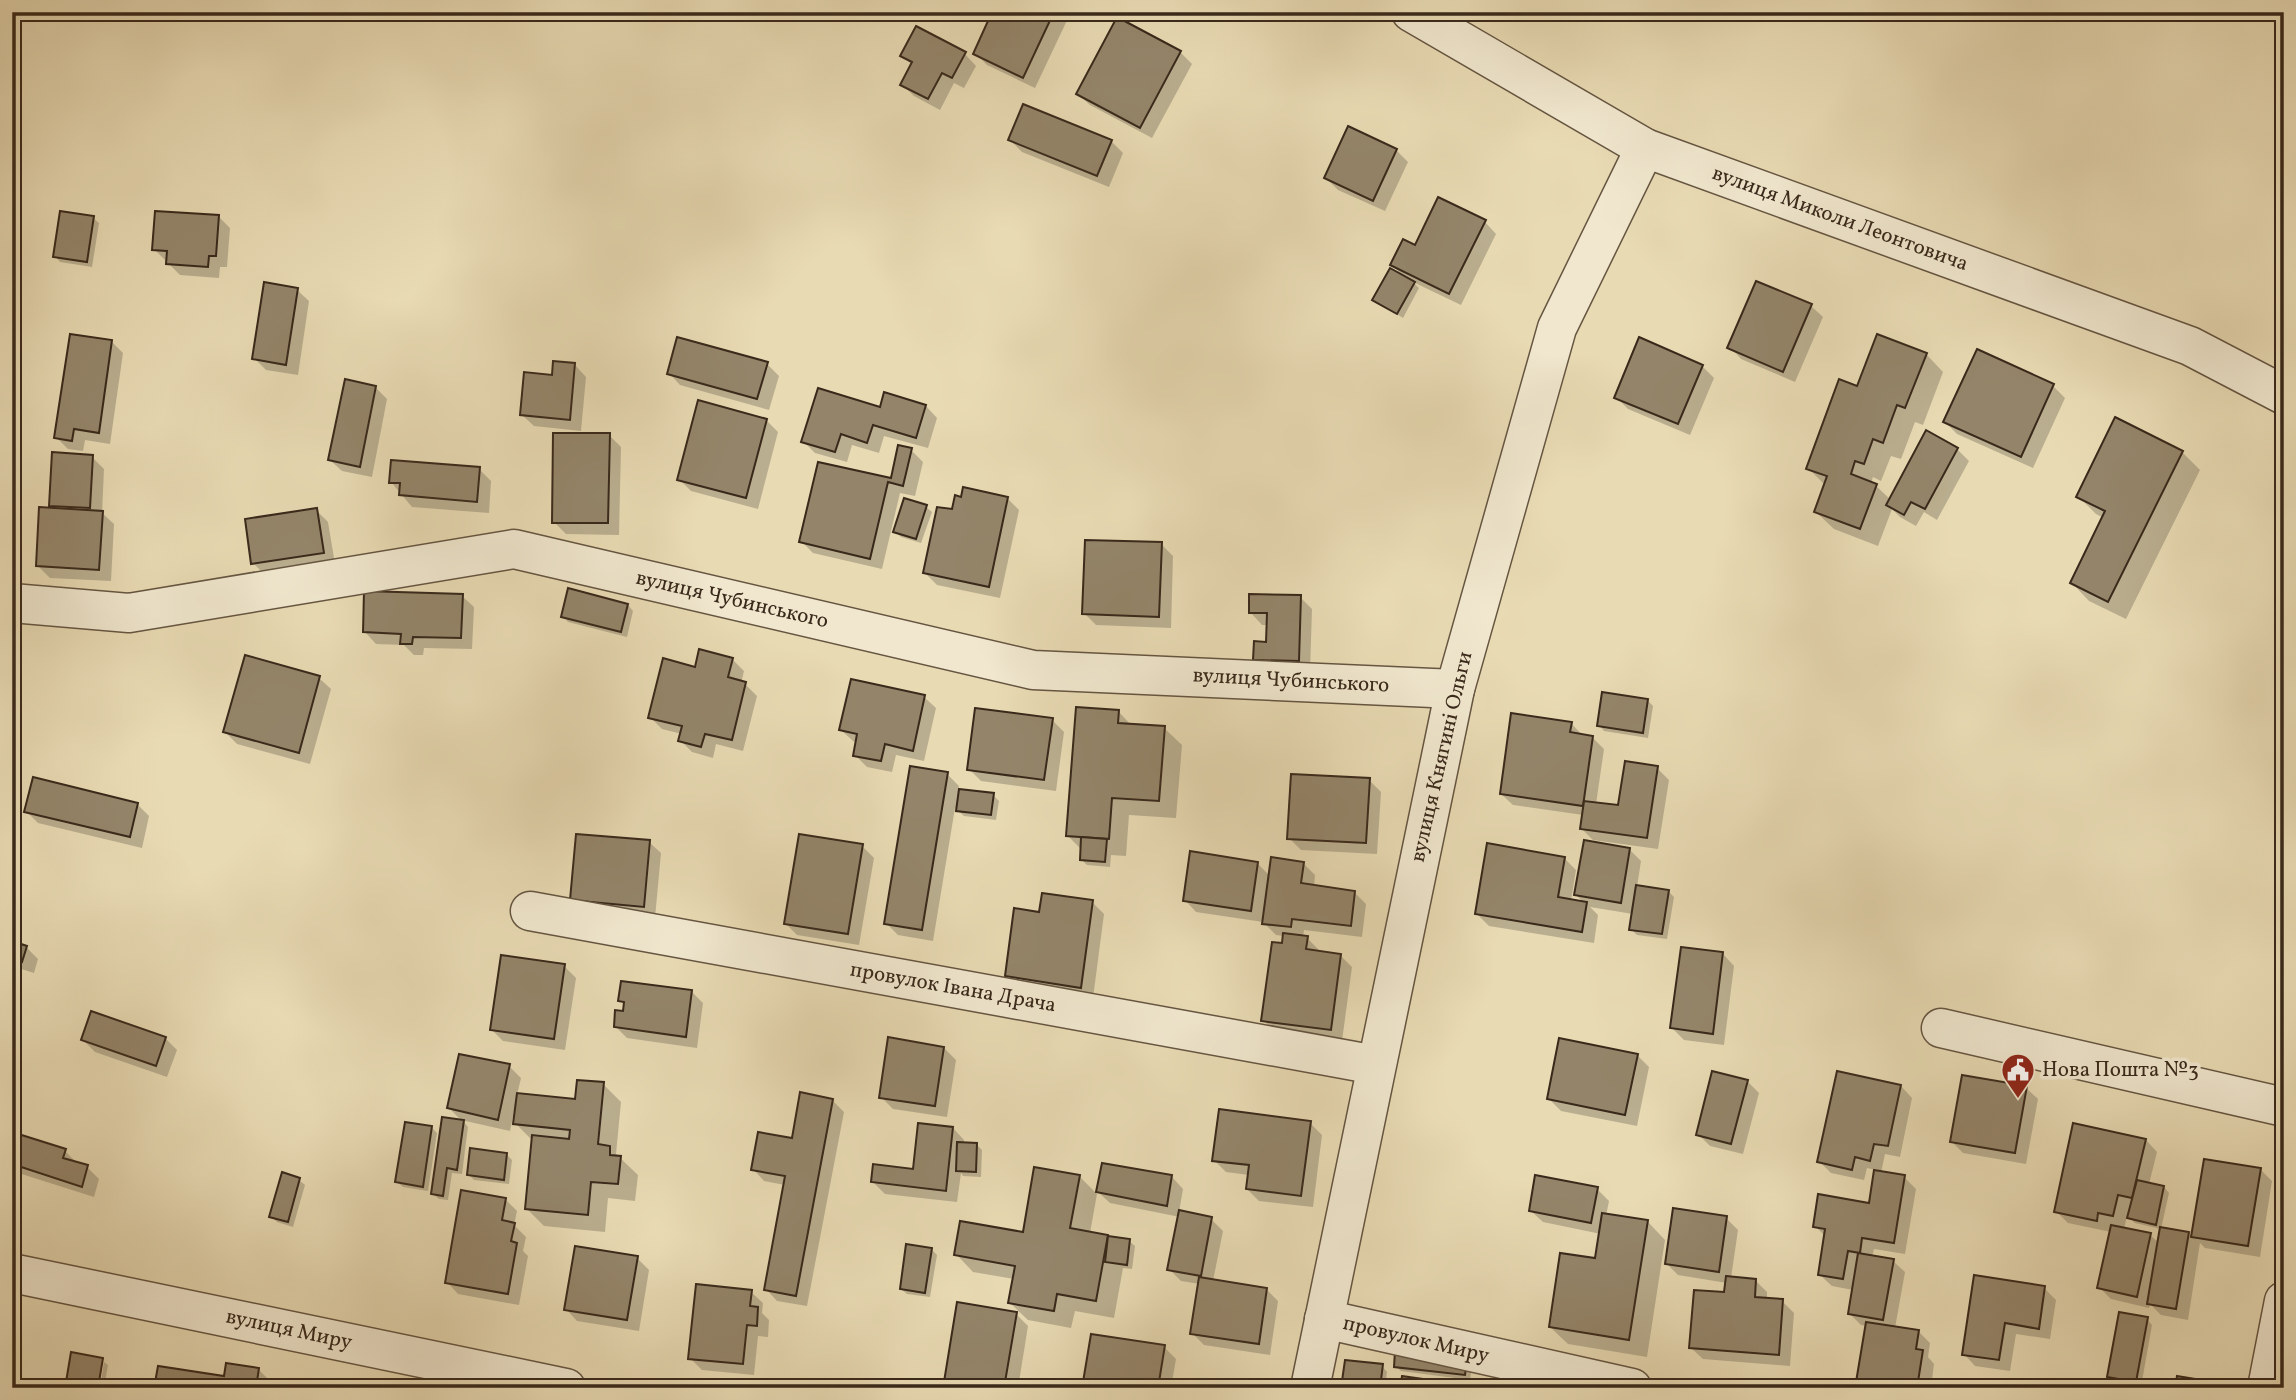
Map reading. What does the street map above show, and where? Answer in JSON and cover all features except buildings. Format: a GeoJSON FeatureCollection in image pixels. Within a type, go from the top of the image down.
{"type":"FeatureCollection","features":[{"type":"Feature","properties":{"kind":"street","name":"вулиця Миколи Леонтовича"},"geometry":{"type":"LineString","coordinates":[[1411,12],[1645,148],[2190,346],[2284,395]]}},
{"type":"Feature","properties":{"kind":"street","name":"вулиця Княгині Ольги"},"geometry":{"type":"LineString","coordinates":[[1310,1388],[1455,689],[1557,328],[1645,148]]}},
{"type":"Feature","properties":{"kind":"street","name":"вулиця Чубинського"},"geometry":{"type":"LineString","coordinates":[[12,603],[129,613],[514,550],[1033,670],[1455,689]]}},
{"type":"Feature","properties":{"kind":"street","name":"провулок Івана Драча"},"geometry":{"type":"LineString","coordinates":[[530,911],[1376,1065]]}},
{"type":"Feature","properties":{"kind":"street"},"geometry":{"type":"LineString","coordinates":[[1941,1028],[2284,1107]]}},
{"type":"Feature","properties":{"kind":"street","name":"вулиця Миру"},"geometry":{"type":"LineString","coordinates":[[12,1273],[566,1388]]}},
{"type":"Feature","properties":{"kind":"street"},"geometry":{"type":"LineString","coordinates":[[2267,1388],[2284,1301]]}},
{"type":"Feature","properties":{"kind":"street","name":"провулок Миру"},"geometry":{"type":"LineString","coordinates":[[1324,1320],[1632,1388]]}},
{"type":"Feature","properties":{"kind":"place","name":"Нова Пошта №3"},"geometry":{"type":"Point","coordinates":[2018,1100]}}]}
